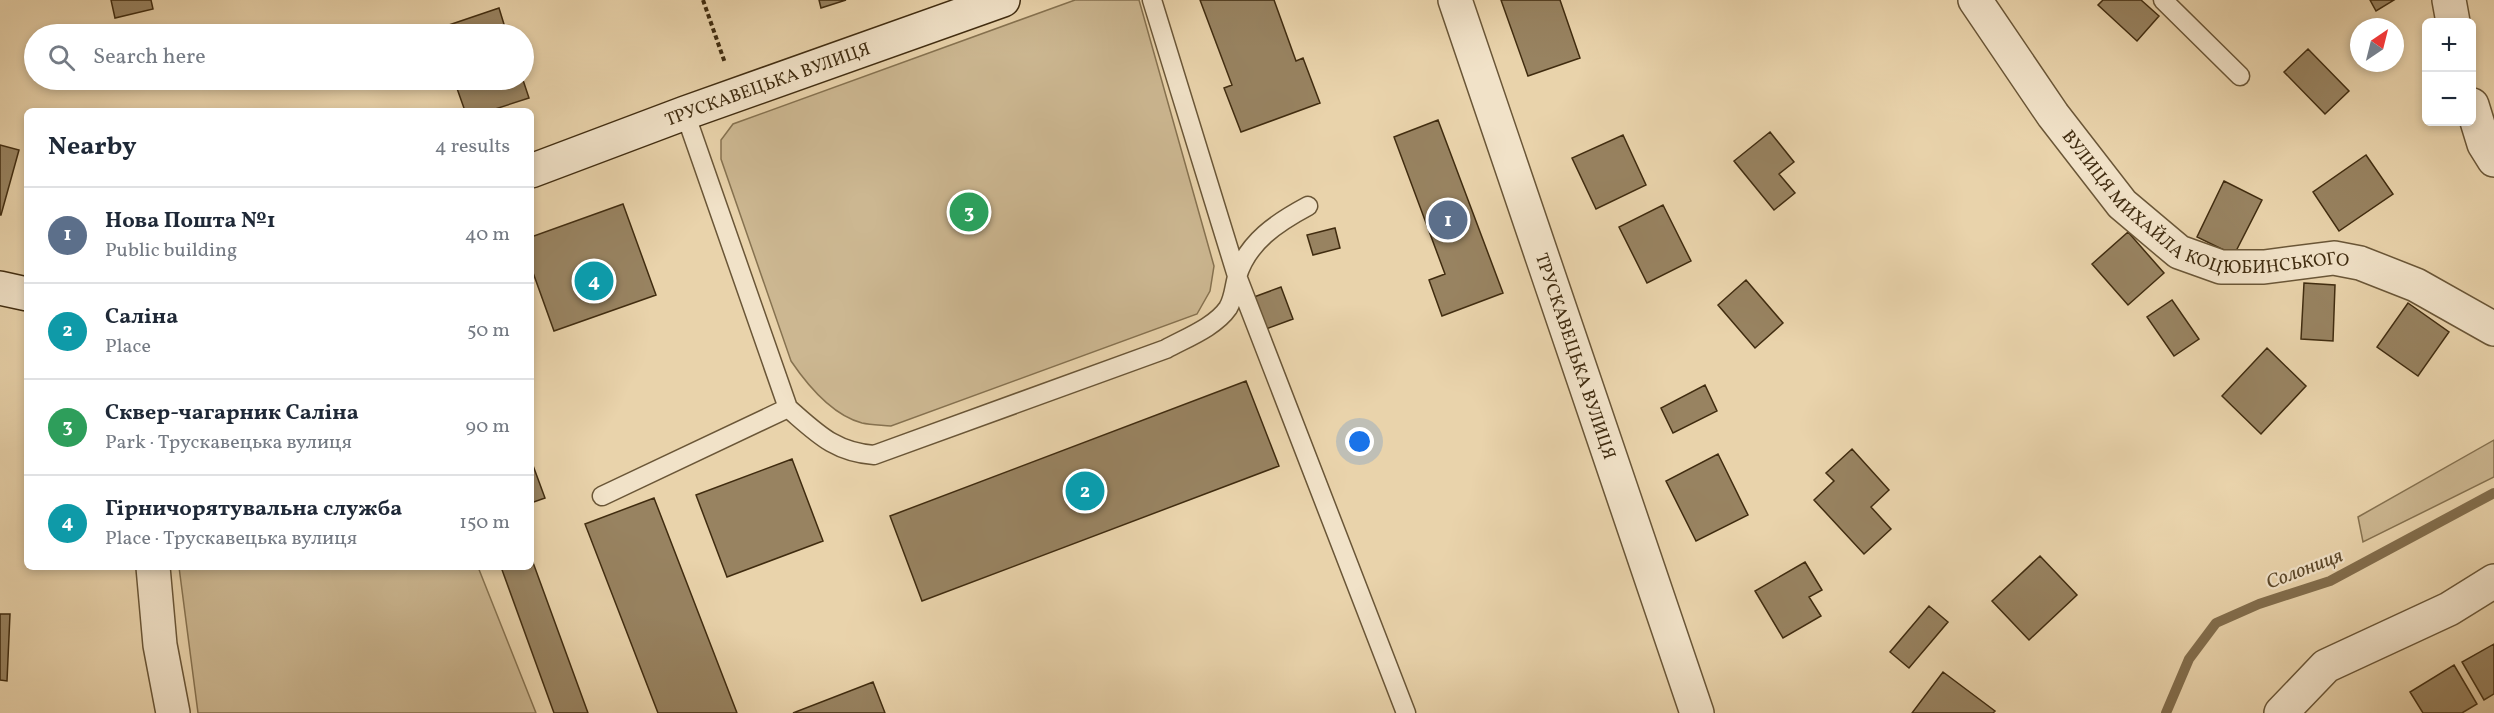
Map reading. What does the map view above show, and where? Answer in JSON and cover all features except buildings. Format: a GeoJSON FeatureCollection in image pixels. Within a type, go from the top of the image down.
{"type":"FeatureCollection","features":[{"type":"Feature","properties":{"kind":"street","name":"ТРУСКАВЕЦЬКА ВУЛИЦЯ"},"geometry":{"type":"LineString","coordinates":[[534,170],[685,112],[1004,0]]}},
{"type":"Feature","properties":{"kind":"street","name":"ТРУСКАВЕЦЬКА ВУЛИЦЯ"},"geometry":{"type":"LineString","coordinates":[[1455,0],[1697,713]]}},
{"type":"Feature","properties":{"kind":"street","name":"ВУЛИЦЯ МИХАЙЛА КОЦЮБИНСЬКОГО"},"geometry":{"type":"LineString","coordinates":[[1975,0],[2053,115],[2122,204],[2179,252],[2221,267],[2264,267],[2334,258],[2360,263],[2416,285],[2494,329]]}},
{"type":"Feature","properties":{"kind":"street"},"geometry":{"type":"LineString","coordinates":[[2449,0],[2452,18]]}},
{"type":"Feature","properties":{"kind":"street"},"geometry":{"type":"LineString","coordinates":[[2476,118],[2484,144],[2494,160]]}},
{"type":"Feature","properties":{"kind":"street"},"geometry":{"type":"LineString","coordinates":[[0,288],[24,293]]}},
{"type":"Feature","properties":{"kind":"street"},"geometry":{"type":"LineString","coordinates":[[153,570],[160,645],[172,713]]}},
{"type":"Feature","properties":{"kind":"street"},"geometry":{"type":"LineString","coordinates":[[2281,713],[2326,666],[2449,609],[2494,581]]}},
{"type":"Feature","properties":{"kind":"lane"},"geometry":{"type":"LineString","coordinates":[[1152,0],[1237,276],[1406,713]]}},
{"type":"Feature","properties":{"kind":"lane"},"geometry":{"type":"LineString","coordinates":[[2163,0],[2240,76]]}},
{"type":"Feature","properties":{"kind":"lane"},"geometry":{"type":"LineString","coordinates":[[685,112],[788,408],[823,439],[851,454],[874,455],[1166,349],[1209,325],[1227,308],[1236,289],[1237,276],[1258,240],[1283,220],[1308,207]]}},
{"type":"Feature","properties":{"kind":"lane"},"geometry":{"type":"LineString","coordinates":[[602,496],[788,408]]}},
{"type":"Feature","properties":{"kind":"path"},"geometry":{"type":"LineString","coordinates":[[703,0],[725,64]]}},
{"type":"Feature","properties":{"kind":"shaded area"},"geometry":{"type":"Polygon","coordinates":[[[1075,0],[1139,0],[1214,266],[1210,291],[1197,314],[891,426],[862,423],[851,419],[822,398],[791,361],[721,159],[721,140],[733,124],[1075,0]]]}},
{"type":"Feature","properties":{"kind":"shaded area"},"geometry":{"type":"Polygon","coordinates":[[[2494,440],[2494,477],[2363,542],[2358,517],[2494,440]]]}},
{"type":"Feature","properties":{"kind":"shaded area"},"geometry":{"type":"Polygon","coordinates":[[[179,570],[479,570],[536,713],[198,713],[179,570]]]}},
{"type":"Feature","properties":{"kind":"waterway","name":"Солониця"},"geometry":{"type":"LineString","coordinates":[[2166,713],[2189,659],[2216,623],[2259,604],[2330,581],[2494,493]]}},
{"type":"Feature","properties":{"kind":"place","name":"Сквер-чагарник Саліна"},"geometry":{"type":"Point","coordinates":[969,212]}},
{"type":"Feature","properties":{"kind":"place","name":"Нова Пошта №1"},"geometry":{"type":"Point","coordinates":[1448,220]}},
{"type":"Feature","properties":{"kind":"place","name":"Гірничорятувальна служба"},"geometry":{"type":"Point","coordinates":[594,281]}},
{"type":"Feature","properties":{"kind":"place","name":"Саліна"},"geometry":{"type":"Point","coordinates":[1085,491]}}]}
